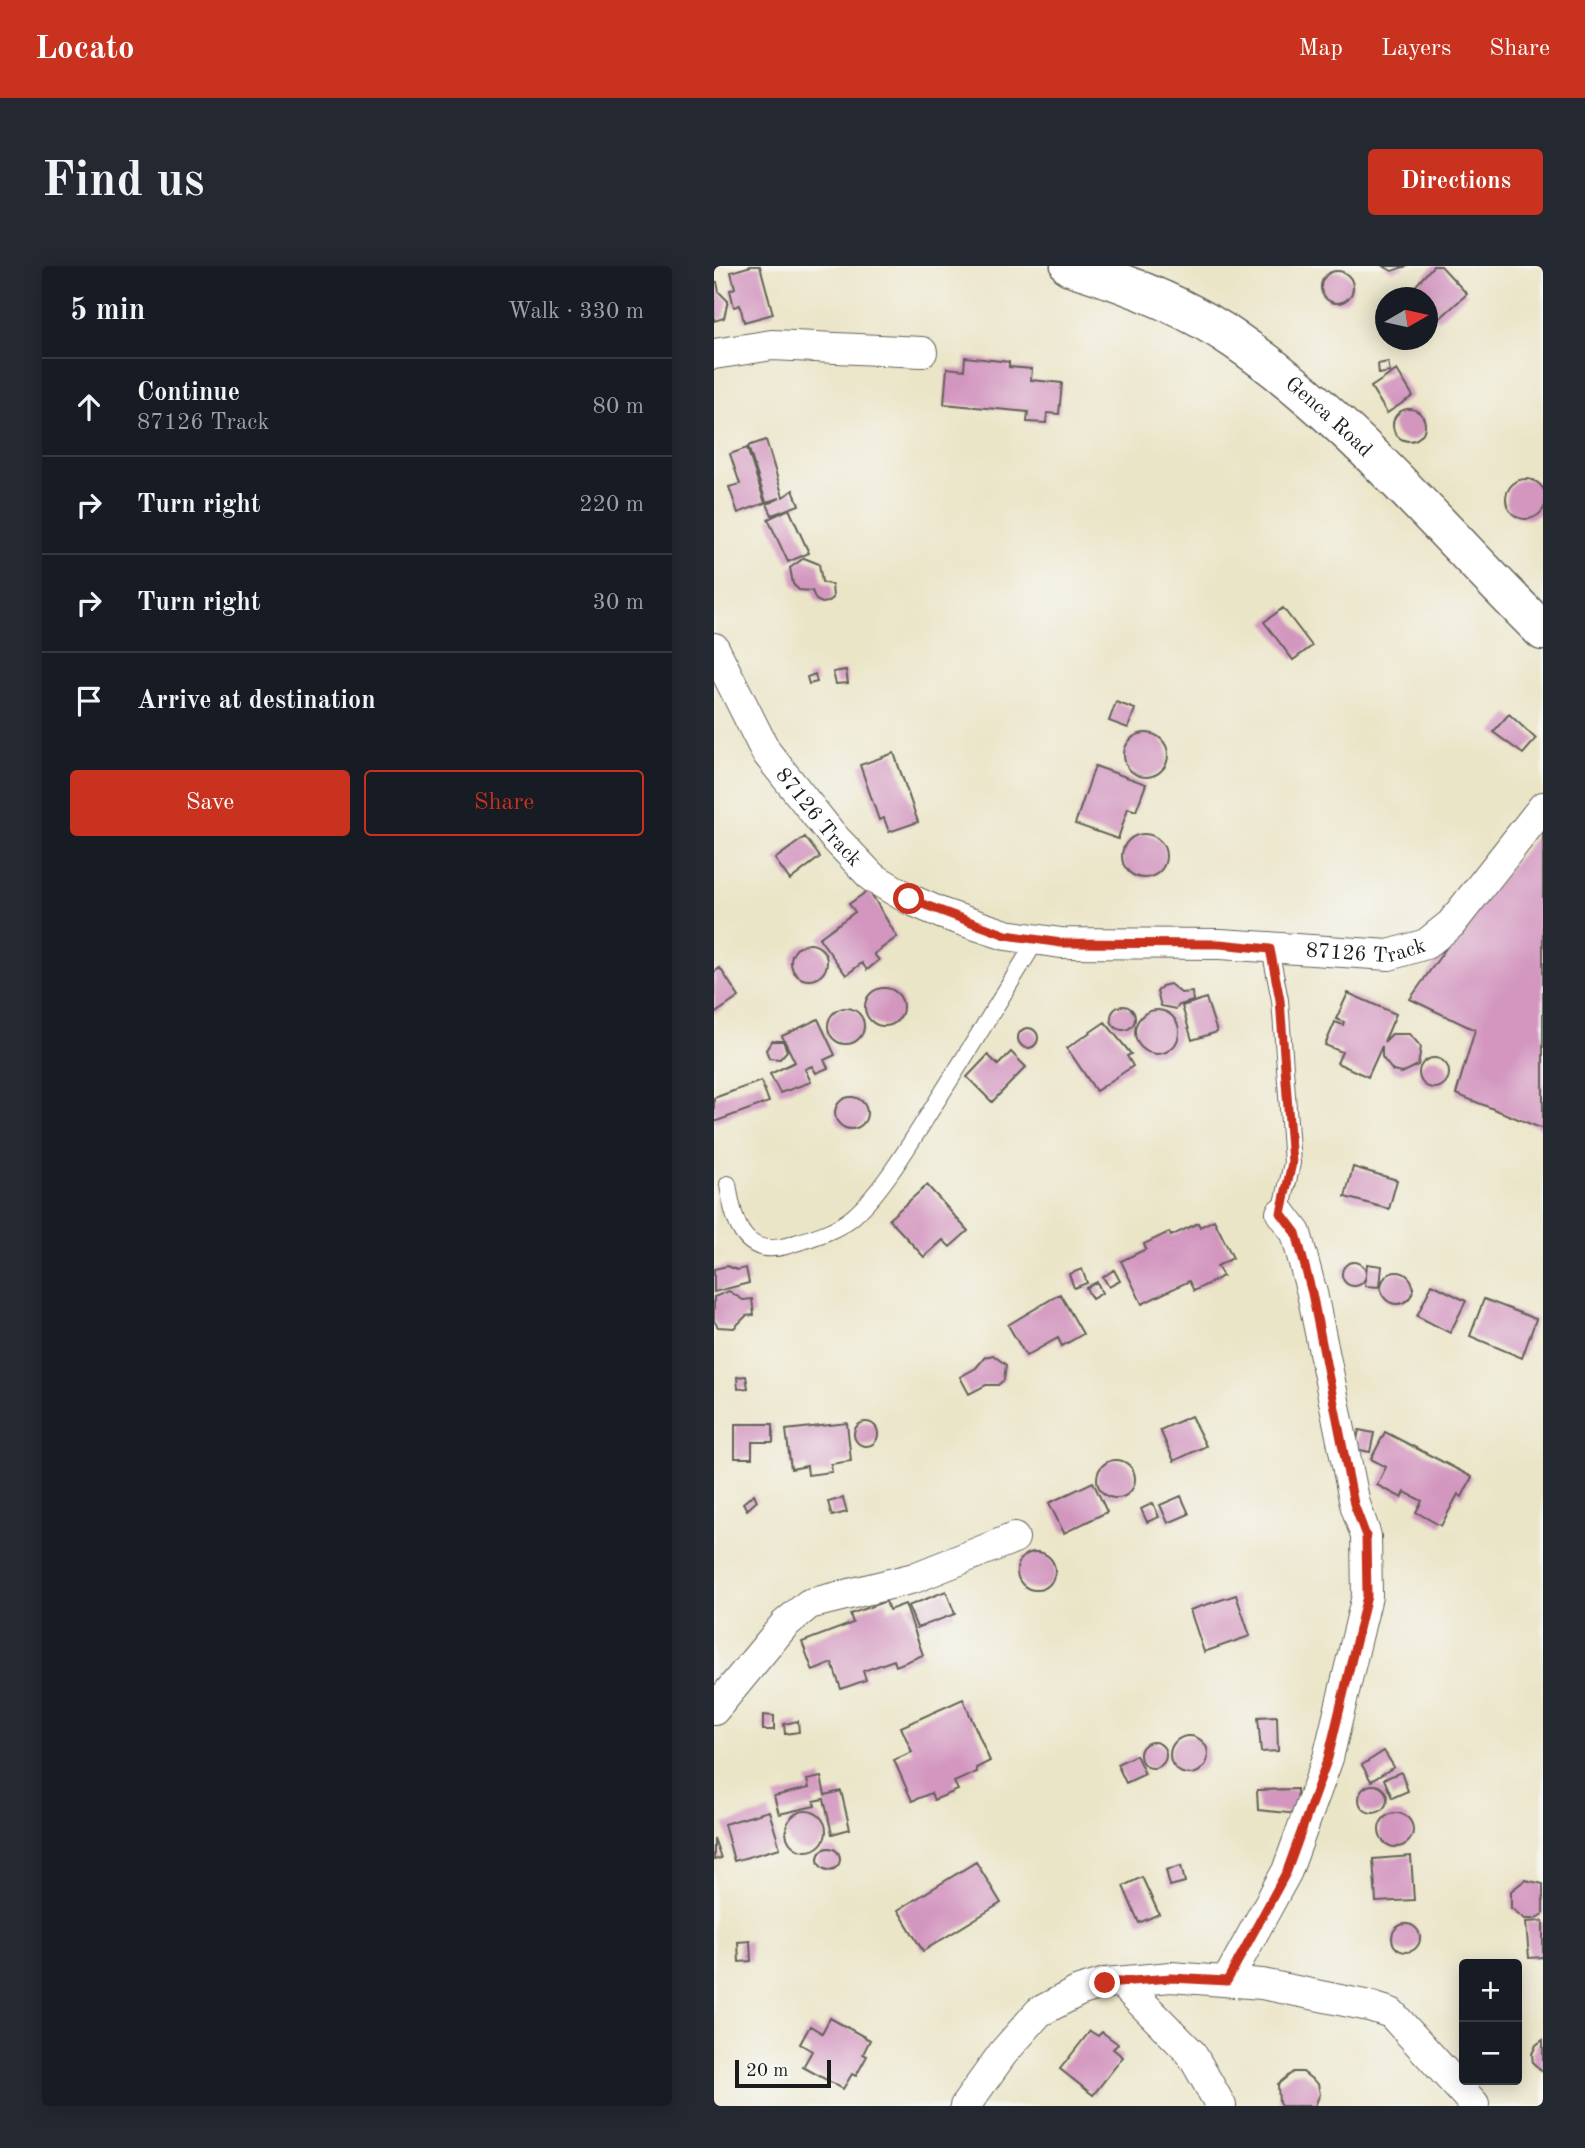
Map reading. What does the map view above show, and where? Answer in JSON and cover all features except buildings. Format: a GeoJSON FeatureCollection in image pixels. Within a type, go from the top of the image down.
{"type":"FeatureCollection","features":[{"type":"Feature","properties":{"kind":"street","name":"Genca Road"},"geometry":{"type":"LineString","coordinates":[[1070,266],[1166,302],[1233,338],[1299,387],[1543,631]]}},
{"type":"Feature","properties":{"kind":"street"},"geometry":{"type":"LineString","coordinates":[[714,354],[772,345],[922,352]]}},
{"type":"Feature","properties":{"kind":"street","name":"87126 Track"},"geometry":{"type":"LineString","coordinates":[[714,648],[766,752],[833,836],[872,877],[909,899],[943,914],[1006,935],[1061,943],[1220,944],[1389,955],[1426,944],[1451,924],[1543,807]]}},
{"type":"Feature","properties":{"kind":"street"},"geometry":{"type":"LineString","coordinates":[[1227,1981],[1287,1871],[1328,1758],[1367,1596],[1366,1536],[1354,1504],[1312,1293],[1296,1233],[1281,1213]]}},
{"type":"Feature","properties":{"kind":"street"},"geometry":{"type":"LineString","coordinates":[[714,1710],[785,1624],[809,1604],[914,1578],[1014,1538]]}},
{"type":"Feature","properties":{"kind":"street"},"geometry":{"type":"LineString","coordinates":[[965,2106],[1003,2053],[1039,2012],[1079,1991],[1121,1982],[1171,1978],[1275,1987],[1391,2013],[1474,2104]]}},
{"type":"Feature","properties":{"kind":"street"},"geometry":{"type":"LineString","coordinates":[[1121,1982],[1191,2053],[1221,2106]]}},
{"type":"Feature","properties":{"kind":"lane"},"geometry":{"type":"LineString","coordinates":[[728,1184],[732,1212],[743,1234],[754,1246],[772,1250],[815,1237],[853,1216],[902,1156],[1037,939]]}},
{"type":"Feature","properties":{"kind":"lane"},"geometry":{"type":"LineString","coordinates":[[1270,949],[1280,1000],[1292,1163],[1281,1213]]}},
{"type":"Feature","properties":{"kind":"route"},"geometry":{"type":"LineString","coordinates":[[909,899],[943,914],[1006,935],[1061,943],[1220,944],[1270,949],[1280,1000],[1292,1163],[1281,1213],[1296,1233],[1312,1293],[1354,1504],[1366,1536],[1367,1596],[1328,1758],[1287,1871],[1227,1981],[1171,1978],[1105,1983]]}}]}
